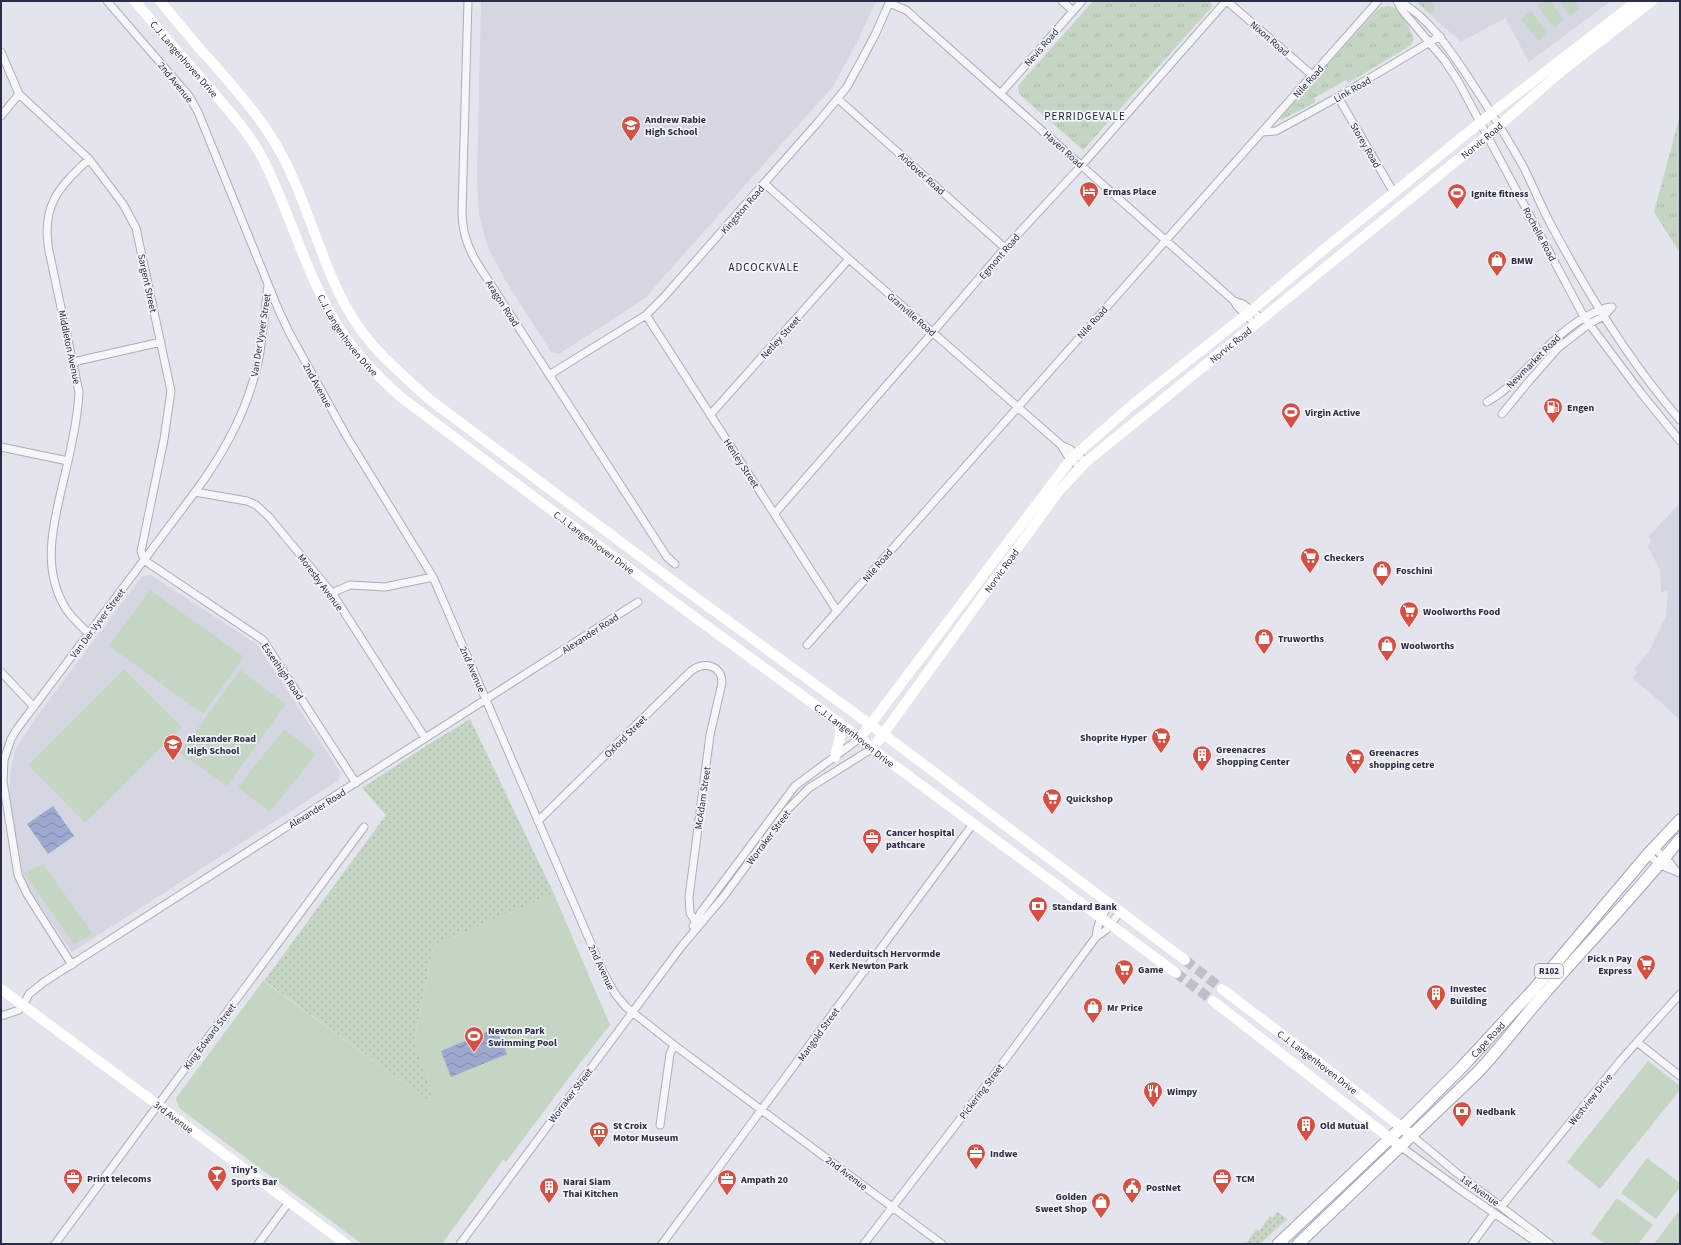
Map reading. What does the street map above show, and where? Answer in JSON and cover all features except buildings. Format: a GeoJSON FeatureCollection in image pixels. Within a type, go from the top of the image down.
{"type":"FeatureCollection","features":[{"type":"Feature","properties":{"kind":"main road","name":"C.J. Langenhoven Drive"},"geometry":{"type":"LineString","coordinates":[[135,1],[237,120],[253,143],[264,161],[299,245],[335,322],[359,356],[382,380],[402,398],[533,497],[840,723],[973,824],[1112,924],[1176,973]]}},
{"type":"Feature","properties":{"kind":"main road","name":"C.J. Langenhoven Drive"},"geometry":{"type":"LineString","coordinates":[[160,1],[237,90],[270,134],[284,158],[296,185],[335,283],[348,310],[384,357],[430,399],[1185,960]]}},
{"type":"Feature","properties":{"kind":"main road","name":"Norvic Road"},"geometry":{"type":"LineString","coordinates":[[860,738],[1074,457],[1132,406],[1249,313],[1322,251],[1492,113],[1637,1]]}},
{"type":"Feature","properties":{"kind":"main road","name":"Norvic Road"},"geometry":{"type":"LineString","coordinates":[[873,748],[1058,492],[1083,465],[1487,136],[1563,70],[1652,1]]}},
{"type":"Feature","properties":{"kind":"main road"},"geometry":{"type":"LineString","coordinates":[[835,757],[840,736],[840,723]]}},
{"type":"Feature","properties":{"kind":"main road","name":"Cape Road"},"geometry":{"type":"LineString","coordinates":[[1278,1244],[1390,1139],[1462,1067],[1534,989],[1651,851],[1680,820]]}},
{"type":"Feature","properties":{"kind":"main road","name":"Cape Road"},"geometry":{"type":"LineString","coordinates":[[1298,1244],[1477,1073],[1497,1052],[1543,995],[1680,839]]}},
{"type":"Feature","properties":{"kind":"main road","name":"3rd Avenue"},"geometry":{"type":"LineString","coordinates":[[1,989],[24,1004],[346,1244]]}},
{"type":"Feature","properties":{"kind":"main road","name":"C.J. Langenhoven Drive"},"geometry":{"type":"LineString","coordinates":[[1222,989],[1411,1135]]}},
{"type":"Feature","properties":{"kind":"main road","name":"C.J. Langenhoven Drive"},"geometry":{"type":"LineString","coordinates":[[1213,1001],[1313,1077],[1400,1146]]}},
{"type":"Feature","properties":{"kind":"street","name":"2nd Avenue"},"geometry":{"type":"LineString","coordinates":[[107,1],[189,96],[198,112],[290,334],[347,437],[433,577],[607,981],[620,1002],[674,1045],[942,1244]]}},
{"type":"Feature","properties":{"kind":"street","name":"Aragon Road"},"geometry":{"type":"LineString","coordinates":[[468,1],[462,210],[464,234],[467,245],[477,264],[667,557],[675,564]]}},
{"type":"Feature","properties":{"kind":"street"},"geometry":{"type":"LineString","coordinates":[[1062,1],[1073,11]]}},
{"type":"Feature","properties":{"kind":"street","name":"Nevis Road"},"geometry":{"type":"LineString","coordinates":[[1001,93],[1082,1]]}},
{"type":"Feature","properties":{"kind":"street","name":"Nixon Road"},"geometry":{"type":"LineString","coordinates":[[1226,1],[1312,75]]}},
{"type":"Feature","properties":{"kind":"street","name":"Egmont Road"},"geometry":{"type":"LineString","coordinates":[[775,513],[934,332],[1005,248],[1082,165],[1226,1]]}},
{"type":"Feature","properties":{"kind":"street","name":"Nile Road"},"geometry":{"type":"LineString","coordinates":[[807,645],[1378,1]]}},
{"type":"Feature","properties":{"kind":"street","name":"Rochelle Road"},"geometry":{"type":"LineString","coordinates":[[1398,1],[1413,10],[1440,36],[1492,113],[1524,168],[1549,221],[1602,313],[1633,361],[1680,420]]}},
{"type":"Feature","properties":{"kind":"street","name":"Rochelle Road"},"geometry":{"type":"LineString","coordinates":[[1398,1],[1402,10],[1430,42],[1458,80],[1584,317],[1641,393],[1680,441]]}},
{"type":"Feature","properties":{"kind":"street","name":"Kingston Road"},"geometry":{"type":"LineString","coordinates":[[549,376],[646,315],[669,292],[838,99],[854,76],[889,2]]}},
{"type":"Feature","properties":{"kind":"street","name":"Haven Road"},"geometry":{"type":"LineString","coordinates":[[889,2],[906,10],[1166,240],[1234,301],[1236,305],[1249,313],[1259,322]]}},
{"type":"Feature","properties":{"kind":"street","name":"Link Road"},"geometry":{"type":"LineString","coordinates":[[1262,132],[1276,131],[1338,97],[1440,36]]}},
{"type":"Feature","properties":{"kind":"street","name":"Sargent Street"},"geometry":{"type":"LineString","coordinates":[[1,52],[14,86],[19,94],[89,159],[110,186],[133,221],[161,342],[170,384],[171,397],[144,537],[142,551],[144,560]]}},
{"type":"Feature","properties":{"kind":"street"},"geometry":{"type":"LineString","coordinates":[[1,116],[19,94]]}},
{"type":"Feature","properties":{"kind":"street","name":"Storey Road"},"geometry":{"type":"LineString","coordinates":[[1338,97],[1394,193]]}},
{"type":"Feature","properties":{"kind":"street","name":"Andover Road"},"geometry":{"type":"LineString","coordinates":[[838,99],[1005,248]]}},
{"type":"Feature","properties":{"kind":"street","name":"Middleton Avenue"},"geometry":{"type":"LineString","coordinates":[[89,159],[69,177],[58,190],[51,206],[46,232],[48,251],[79,392],[78,410],[54,524],[51,563],[56,588],[66,609],[89,634]]}},
{"type":"Feature","properties":{"kind":"street","name":"Granville Road"},"geometry":{"type":"LineString","coordinates":[[764,183],[1083,465]]}},
{"type":"Feature","properties":{"kind":"street","name":"Netley Street"},"geometry":{"type":"LineString","coordinates":[[710,415],[849,259]]}},
{"type":"Feature","properties":{"kind":"street","name":"Van Der Vyver Street"},"geometry":{"type":"LineString","coordinates":[[72,965],[22,886],[18,875],[3,781],[3,768],[6,754],[17,729],[213,468],[226,446],[251,388],[259,357],[269,284]]}},
{"type":"Feature","properties":{"kind":"street","name":"Newmarket Road"},"geometry":{"type":"LineString","coordinates":[[1487,402],[1508,387],[1554,340],[1584,317],[1602,313]]}},
{"type":"Feature","properties":{"kind":"street","name":"Newmarket Road"},"geometry":{"type":"LineString","coordinates":[[1502,414],[1558,348],[1602,313]]}},
{"type":"Feature","properties":{"kind":"street","name":"Henley Street"},"geometry":{"type":"LineString","coordinates":[[646,315],[837,611]]}},
{"type":"Feature","properties":{"kind":"street"},"geometry":{"type":"LineString","coordinates":[[73,362],[161,342]]}},
{"type":"Feature","properties":{"kind":"street"},"geometry":{"type":"LineString","coordinates":[[1,447],[68,461]]}},
{"type":"Feature","properties":{"kind":"street","name":"Moresby Avenue"},"geometry":{"type":"LineString","coordinates":[[195,492],[239,499],[256,505],[269,517],[332,593],[425,738]]}},
{"type":"Feature","properties":{"kind":"street","name":"Essenhigh Road"},"geometry":{"type":"LineString","coordinates":[[144,560],[263,640],[356,783]]}},
{"type":"Feature","properties":{"kind":"street"},"geometry":{"type":"LineString","coordinates":[[332,593],[350,585],[385,587],[433,577]]}},
{"type":"Feature","properties":{"kind":"street","name":"Alexander Road"},"geometry":{"type":"LineString","coordinates":[[1,1016],[19,1010],[33,990],[638,602]]}},
{"type":"Feature","properties":{"kind":"street","name":"Oxford Street"},"geometry":{"type":"LineString","coordinates":[[538,821],[691,671],[697,666],[704,664],[716,670]]}},
{"type":"Feature","properties":{"kind":"street","name":"McAdam Street"},"geometry":{"type":"LineString","coordinates":[[697,924],[690,913],[689,897],[710,735],[722,683],[721,676],[716,670]]}},
{"type":"Feature","properties":{"kind":"street"},"geometry":{"type":"LineString","coordinates":[[1,672],[34,707]]}},
{"type":"Feature","properties":{"kind":"street","name":"Worraker Street"},"geometry":{"type":"LineString","coordinates":[[697,924],[701,912],[795,786],[860,738]]}},
{"type":"Feature","properties":{"kind":"street","name":"Worraker Street"},"geometry":{"type":"LineString","coordinates":[[460,1244],[697,924],[724,896],[788,809],[803,792],[835,770],[873,748]]}},
{"type":"Feature","properties":{"kind":"street","name":"Mangold Street"},"geometry":{"type":"LineString","coordinates":[[662,1244],[973,824]]}},
{"type":"Feature","properties":{"kind":"street","name":"King Edward Street"},"geometry":{"type":"LineString","coordinates":[[55,1244],[364,827]]}},
{"type":"Feature","properties":{"kind":"street"},"geometry":{"type":"LineString","coordinates":[[1651,851],[1678,872]]}},
{"type":"Feature","properties":{"kind":"street","name":"Pickering Street"},"geometry":{"type":"LineString","coordinates":[[1096,937],[1096,930],[1101,917],[1110,904]]}},
{"type":"Feature","properties":{"kind":"street","name":"Pickering Street"},"geometry":{"type":"LineString","coordinates":[[864,1244],[988,1083],[1096,937],[1112,924],[1120,912]]}},
{"type":"Feature","properties":{"kind":"street","name":"Westview Drive"},"geometry":{"type":"LineString","coordinates":[[1502,1206],[1637,1042],[1680,994]]}},
{"type":"Feature","properties":{"kind":"street"},"geometry":{"type":"LineString","coordinates":[[1637,1042],[1680,1076]]}},
{"type":"Feature","properties":{"kind":"street"},"geometry":{"type":"LineString","coordinates":[[660,1124],[670,1054],[674,1045]]}},
{"type":"Feature","properties":{"kind":"street","name":"1st Avenue"},"geometry":{"type":"LineString","coordinates":[[1411,1135],[1458,1174],[1550,1244]]}},
{"type":"Feature","properties":{"kind":"street","name":"1st Avenue"},"geometry":{"type":"LineString","coordinates":[[1400,1146],[1494,1214],[1539,1244]]}},
{"type":"Feature","properties":{"kind":"street"},"geometry":{"type":"LineString","coordinates":[[258,1244],[289,1202]]}},
{"type":"Feature","properties":{"kind":"street"},"geometry":{"type":"LineString","coordinates":[[1472,1244],[1494,1214]]}},
{"type":"Feature","properties":{"kind":"shaded area","name":"Andrew Rabie High School"},"geometry":{"type":"Polygon","coordinates":[[[481,1],[876,1],[857,42],[833,86],[645,298],[559,354],[551,352],[504,278],[488,248],[479,215],[477,179],[481,1]]]}},
{"type":"Feature","properties":{"kind":"shaded area"},"geometry":{"type":"Polygon","coordinates":[[[1415,1],[1611,1],[1529,62],[1505,18],[1461,42],[1415,1]]]}},
{"type":"Feature","properties":{"kind":"shaded area"},"geometry":{"type":"Polygon","coordinates":[[[1680,503],[1680,720],[1632,678],[1637,672],[1634,669],[1649,652],[1666,616],[1668,591],[1661,592],[1660,570],[1648,547],[1651,540],[1648,537],[1680,503]]]}},
{"type":"Feature","properties":{"kind":"shaded area","name":"Alexander Road High School"},"geometry":{"type":"Polygon","coordinates":[[[151,575],[258,645],[340,772],[339,780],[72,952],[24,882],[10,803],[10,773],[15,750],[37,716],[142,576],[151,575]]]}},
{"type":"Feature","properties":{"kind":"green space"},"geometry":{"type":"Polygon","coordinates":[[[1093,1],[1211,1],[1212,7],[1083,150],[1019,94],[1018,86],[1093,1]]]}},
{"type":"Feature","properties":{"kind":"green space"},"geometry":{"type":"Polygon","coordinates":[[[1417,1],[1431,1],[1435,10],[1429,13],[1417,1]]]}},
{"type":"Feature","properties":{"kind":"green space"},"geometry":{"type":"Polygon","coordinates":[[[1543,1],[1550,1],[1564,20],[1554,28],[1537,6],[1543,1]]]}},
{"type":"Feature","properties":{"kind":"green space"},"geometry":{"type":"Polygon","coordinates":[[[1559,1],[1575,1],[1580,8],[1570,16],[1559,1]]]}},
{"type":"Feature","properties":{"kind":"green space"},"geometry":{"type":"Polygon","coordinates":[[[1389,6],[1394,8],[1402,15],[1408,25],[1414,39],[1411,45],[1348,83],[1346,80],[1314,98],[1316,102],[1281,120],[1280,118],[1376,11],[1382,7],[1389,6]]]}},
{"type":"Feature","properties":{"kind":"green space"},"geometry":{"type":"Polygon","coordinates":[[[1531,11],[1548,33],[1538,41],[1521,19],[1531,11]]]}},
{"type":"Feature","properties":{"kind":"green space"},"geometry":{"type":"Polygon","coordinates":[[[1680,115],[1680,253],[1654,212],[1680,115]]]}},
{"type":"Feature","properties":{"kind":"green space"},"geometry":{"type":"Polygon","coordinates":[[[150,590],[244,657],[203,714],[109,646],[150,590]]]}},
{"type":"Feature","properties":{"kind":"green space"},"geometry":{"type":"Polygon","coordinates":[[[124,669],[182,727],[85,823],[28,765],[124,669]]]}},
{"type":"Feature","properties":{"kind":"green space"},"geometry":{"type":"Polygon","coordinates":[[[240,670],[286,704],[227,786],[180,753],[240,670]]]}},
{"type":"Feature","properties":{"kind":"green space"},"geometry":{"type":"Polygon","coordinates":[[[470,719],[554,894],[434,945],[414,1041],[434,1097],[431,1102],[264,981],[386,815],[362,788],[470,719]]]}},
{"type":"Feature","properties":{"kind":"green space"},"geometry":{"type":"Polygon","coordinates":[[[284,729],[316,754],[270,812],[238,787],[284,729]]]}},
{"type":"Feature","properties":{"kind":"green space"},"geometry":{"type":"Polygon","coordinates":[[[43,864],[93,934],[74,944],[24,873],[43,864]]]}},
{"type":"Feature","properties":{"kind":"green space"},"geometry":{"type":"Polygon","coordinates":[[[554,894],[610,1025],[506,1162],[503,1160],[442,1244],[362,1244],[179,1108],[176,1098],[263,981],[431,1102],[434,1097],[414,1041],[434,945],[554,894]]]}},
{"type":"Feature","properties":{"kind":"green space"},"geometry":{"type":"Polygon","coordinates":[[[1648,1061],[1680,1086],[1680,1090],[1600,1189],[1567,1162],[1648,1061]]]}},
{"type":"Feature","properties":{"kind":"green space"},"geometry":{"type":"Polygon","coordinates":[[[1647,1158],[1680,1183],[1680,1187],[1656,1219],[1621,1193],[1647,1158]]]}},
{"type":"Feature","properties":{"kind":"green space"},"geometry":{"type":"Polygon","coordinates":[[[1617,1198],[1653,1225],[1638,1244],[1605,1244],[1591,1234],[1617,1198]]]}},
{"type":"Feature","properties":{"kind":"green space"},"geometry":{"type":"Polygon","coordinates":[[[1277,1212],[1287,1219],[1260,1244],[1242,1244],[1244,1242],[1246,1243],[1257,1229],[1259,1231],[1270,1216],[1273,1218],[1277,1212]]]}},
{"type":"Feature","properties":{"kind":"green space"},"geometry":{"type":"Polygon","coordinates":[[[1678,1212],[1680,1214],[1680,1244],[1654,1244],[1678,1212]]]}},
{"type":"Feature","properties":{"kind":"water"},"geometry":{"type":"Polygon","coordinates":[[[53,806],[74,836],[48,854],[27,824],[53,806]]]}},
{"type":"Feature","properties":{"kind":"water","name":"Newton Park Swimming Pool"},"geometry":{"type":"Polygon","coordinates":[[[496,1028],[507,1054],[451,1077],[441,1051],[496,1028]]]}},
{"type":"Feature","properties":{"kind":"tunnel"},"geometry":{"type":"LineString","coordinates":[[1185,960],[1222,989]]}},
{"type":"Feature","properties":{"kind":"tunnel"},"geometry":{"type":"LineString","coordinates":[[1176,973],[1213,1001]]}},
{"type":"Feature","properties":{"kind":"place","name":"Andrew Rabie High School"},"geometry":{"type":"Point","coordinates":[631,142]}},
{"type":"Feature","properties":{"kind":"place","name":"Ermas Place"},"geometry":{"type":"Point","coordinates":[1089,208]}},
{"type":"Feature","properties":{"kind":"place","name":"Ignite fitness"},"geometry":{"type":"Point","coordinates":[1457,210]}},
{"type":"Feature","properties":{"kind":"place","name":"BMW"},"geometry":{"type":"Point","coordinates":[1497,277]}},
{"type":"Feature","properties":{"kind":"place","name":"Engen"},"geometry":{"type":"Point","coordinates":[1553,424]}},
{"type":"Feature","properties":{"kind":"place","name":"Virgin Active"},"geometry":{"type":"Point","coordinates":[1291,429]}},
{"type":"Feature","properties":{"kind":"place","name":"Checkers"},"geometry":{"type":"Point","coordinates":[1310,574]}},
{"type":"Feature","properties":{"kind":"place","name":"Foschini"},"geometry":{"type":"Point","coordinates":[1382,587]}},
{"type":"Feature","properties":{"kind":"place","name":"Woolworths Food"},"geometry":{"type":"Point","coordinates":[1409,628]}},
{"type":"Feature","properties":{"kind":"place","name":"Truworths"},"geometry":{"type":"Point","coordinates":[1264,655]}},
{"type":"Feature","properties":{"kind":"place","name":"Woolworths"},"geometry":{"type":"Point","coordinates":[1387,662]}},
{"type":"Feature","properties":{"kind":"place","name":"Shoprite Hyper"},"geometry":{"type":"Point","coordinates":[1161,754]}},
{"type":"Feature","properties":{"kind":"place","name":"Alexander Road High School"},"geometry":{"type":"Point","coordinates":[173,761]}},
{"type":"Feature","properties":{"kind":"place","name":"Greenacres Shopping Center"},"geometry":{"type":"Point","coordinates":[1202,772]}},
{"type":"Feature","properties":{"kind":"place","name":"Greenacres shopping cetre"},"geometry":{"type":"Point","coordinates":[1355,775]}},
{"type":"Feature","properties":{"kind":"place","name":"Quickshop"},"geometry":{"type":"Point","coordinates":[1052,815]}},
{"type":"Feature","properties":{"kind":"place","name":"Cancer hospital pathcare"},"geometry":{"type":"Point","coordinates":[872,855]}},
{"type":"Feature","properties":{"kind":"place","name":"Standard Bank"},"geometry":{"type":"Point","coordinates":[1038,923]}},
{"type":"Feature","properties":{"kind":"place","name":"Nederduitsch Hervormde Kerk Newton Park"},"geometry":{"type":"Point","coordinates":[815,976]}},
{"type":"Feature","properties":{"kind":"place","name":"Pick n Pay Express"},"geometry":{"type":"Point","coordinates":[1646,981]}},
{"type":"Feature","properties":{"kind":"place","name":"Game"},"geometry":{"type":"Point","coordinates":[1124,986]}},
{"type":"Feature","properties":{"kind":"place","name":"Investec Building"},"geometry":{"type":"Point","coordinates":[1436,1011]}},
{"type":"Feature","properties":{"kind":"place","name":"Mr Price"},"geometry":{"type":"Point","coordinates":[1093,1024]}},
{"type":"Feature","properties":{"kind":"place","name":"Newton Park Swimming Pool"},"geometry":{"type":"Point","coordinates":[474,1053]}},
{"type":"Feature","properties":{"kind":"place","name":"Wimpy"},"geometry":{"type":"Point","coordinates":[1153,1108]}},
{"type":"Feature","properties":{"kind":"place","name":"Nedbank"},"geometry":{"type":"Point","coordinates":[1462,1128]}},
{"type":"Feature","properties":{"kind":"place","name":"Old Mutual"},"geometry":{"type":"Point","coordinates":[1306,1142]}},
{"type":"Feature","properties":{"kind":"place","name":"St Croix Motor Museum"},"geometry":{"type":"Point","coordinates":[599,1148]}},
{"type":"Feature","properties":{"kind":"place","name":"Indwe"},"geometry":{"type":"Point","coordinates":[976,1170]}},
{"type":"Feature","properties":{"kind":"place","name":"Tiny's Sports Bar"},"geometry":{"type":"Point","coordinates":[217,1192]}},
{"type":"Feature","properties":{"kind":"place","name":"Print telecoms"},"geometry":{"type":"Point","coordinates":[73,1195]}},
{"type":"Feature","properties":{"kind":"place","name":"TCM"},"geometry":{"type":"Point","coordinates":[1222,1195]}},
{"type":"Feature","properties":{"kind":"place","name":"Ampath 20"},"geometry":{"type":"Point","coordinates":[727,1196]}},
{"type":"Feature","properties":{"kind":"place","name":"Narai Siam Thai Kitchen"},"geometry":{"type":"Point","coordinates":[549,1204]}},
{"type":"Feature","properties":{"kind":"place","name":"PostNet"},"geometry":{"type":"Point","coordinates":[1132,1204]}},
{"type":"Feature","properties":{"kind":"place","name":"Golden Sweet Shop"},"geometry":{"type":"Point","coordinates":[1101,1219]}},
{"type":"Feature","properties":{"kind":"district","name":"PERRIDGEVALE"},"geometry":{"type":"Point","coordinates":[1085,116]}},
{"type":"Feature","properties":{"kind":"district","name":"ADCOCKVALE"},"geometry":{"type":"Point","coordinates":[764,267]}}]}
